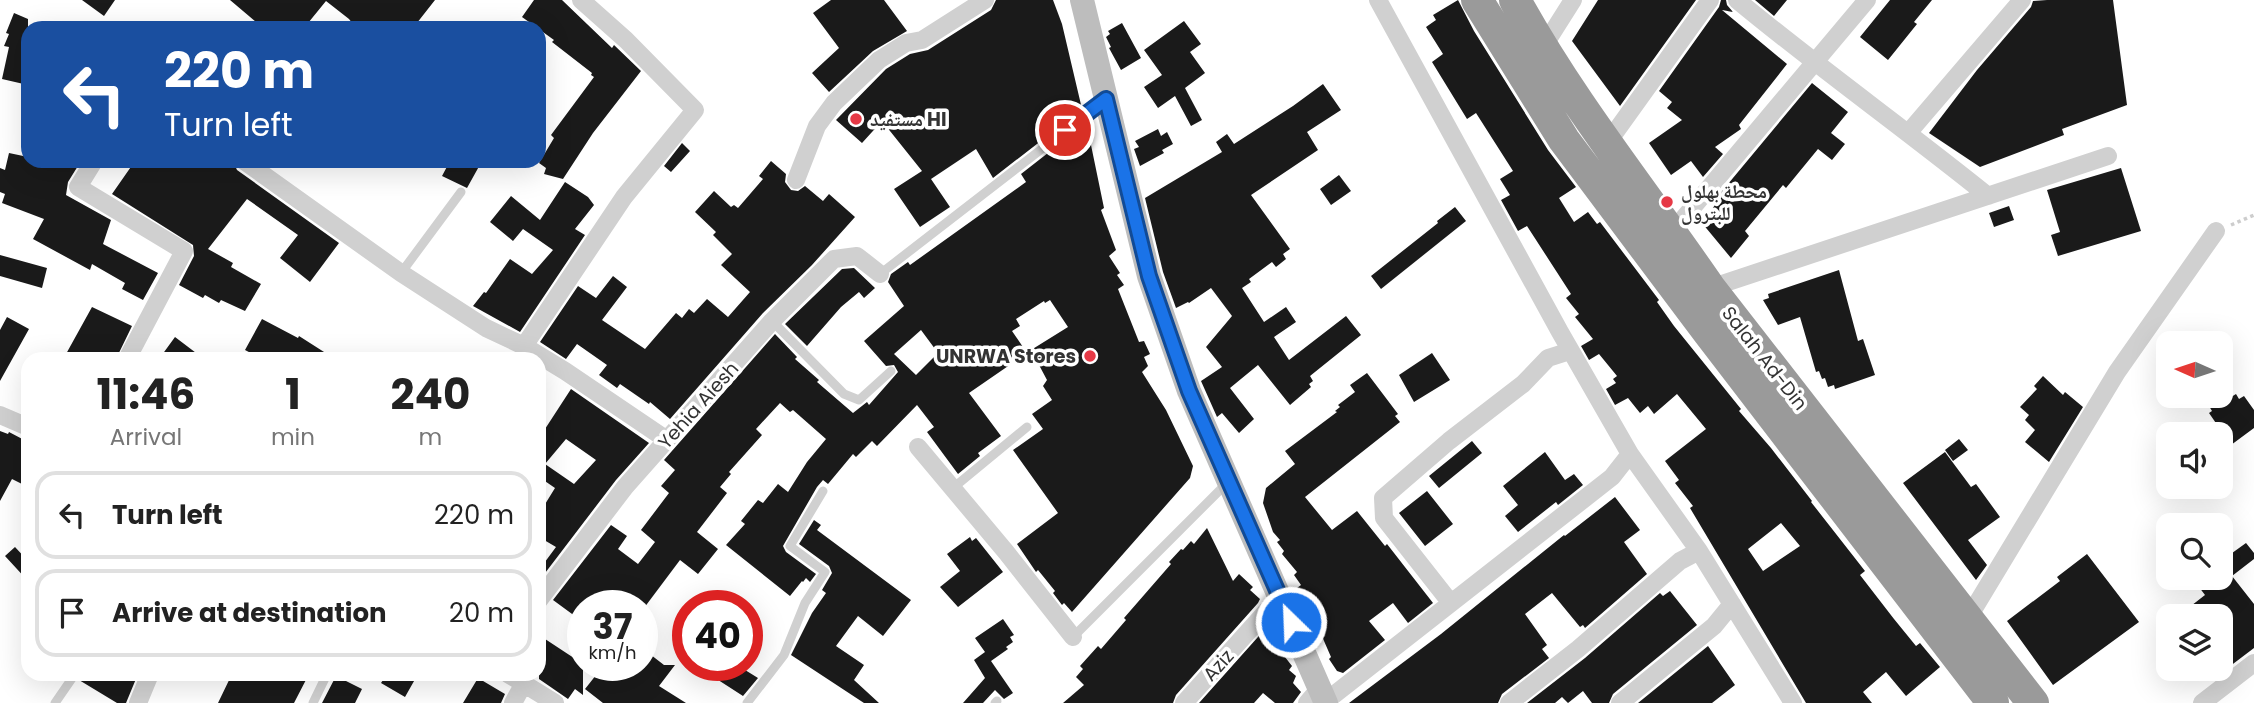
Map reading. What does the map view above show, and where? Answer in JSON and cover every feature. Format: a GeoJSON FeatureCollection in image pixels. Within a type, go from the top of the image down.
{"type":"FeatureCollection","features":[{"type":"Feature","properties":{"kind":"highway","name":"Salah Ad-Din"},"geometry":{"type":"LineString","coordinates":[[1477,0],[1564,140],[1993,703]]}},
{"type":"Feature","properties":{"kind":"highway","name":"Salah Ad-Din"},"geometry":{"type":"LineString","coordinates":[[1515,0],[1542,49],[1606,145],[1672,232],[1710,288],[1872,495],[2026,701]]}},
{"type":"Feature","properties":{"kind":"street"},"geometry":{"type":"LineString","coordinates":[[524,346],[624,197],[695,110],[626,40],[581,0]]}},
{"type":"Feature","properties":{"kind":"street"},"geometry":{"type":"LineString","coordinates":[[796,180],[817,126],[834,103],[879,61],[906,43],[922,40],[985,0]]}},
{"type":"Feature","properties":{"kind":"street"},"geometry":{"type":"LineString","coordinates":[[1082,0],[1149,276],[1189,391],[1280,596],[1319,699],[1612,477],[1630,454]]}},
{"type":"Feature","properties":{"kind":"street"},"geometry":{"type":"LineString","coordinates":[[1378,0],[1570,351],[1630,454],[1699,551],[1793,703]]}},
{"type":"Feature","properties":{"kind":"street"},"geometry":{"type":"LineString","coordinates":[[1542,49],[1573,0]]}},
{"type":"Feature","properties":{"kind":"street"},"geometry":{"type":"LineString","coordinates":[[1606,145],[1710,0]]}},
{"type":"Feature","properties":{"kind":"street"},"geometry":{"type":"LineString","coordinates":[[1737,0],[1815,64],[1909,132],[1988,196]]}},
{"type":"Feature","properties":{"kind":"street"},"geometry":{"type":"LineString","coordinates":[[1672,232],[1867,0]]}},
{"type":"Feature","properties":{"kind":"street"},"geometry":{"type":"LineString","coordinates":[[1909,132],[2022,0]]}},
{"type":"Feature","properties":{"kind":"street"},"geometry":{"type":"LineString","coordinates":[[1710,288],[2108,156]]}},
{"type":"Feature","properties":{"kind":"street"},"geometry":{"type":"LineString","coordinates":[[90,168],[78,187],[184,251],[131,352]]}},
{"type":"Feature","properties":{"kind":"street"},"geometry":{"type":"LineString","coordinates":[[254,168],[401,273],[486,328],[533,352]]}},
{"type":"Feature","properties":{"kind":"street"},"geometry":{"type":"LineString","coordinates":[[1967,620],[2117,372],[2216,231]]}},
{"type":"Feature","properties":{"kind":"street","name":"Yehia Aiesh"},"geometry":{"type":"LineString","coordinates":[[546,591],[625,488],[772,321],[834,259],[857,256],[880,274]]}},
{"type":"Feature","properties":{"kind":"street"},"geometry":{"type":"LineString","coordinates":[[1450,602],[1384,517],[1383,498],[1449,441],[1523,384],[1548,358],[1570,351]]}},
{"type":"Feature","properties":{"kind":"street"},"geometry":{"type":"LineString","coordinates":[[546,360],[667,440]]}},
{"type":"Feature","properties":{"kind":"street"},"geometry":{"type":"LineString","coordinates":[[0,415],[21,424]]}},
{"type":"Feature","properties":{"kind":"street"},"geometry":{"type":"LineString","coordinates":[[918,447],[1073,637]]}},
{"type":"Feature","properties":{"kind":"street"},"geometry":{"type":"LineString","coordinates":[[1509,703],[1578,649],[1680,561],[1699,551]]}},
{"type":"Feature","properties":{"kind":"street","name":"Aziz"},"geometry":{"type":"LineString","coordinates":[[1184,703],[1280,596]]}},
{"type":"Feature","properties":{"kind":"street"},"geometry":{"type":"LineString","coordinates":[[1620,703],[1714,626],[1732,604]]}},
{"type":"Feature","properties":{"kind":"street"},"geometry":{"type":"LineString","coordinates":[[2202,703],[2254,663]]}},
{"type":"Feature","properties":{"kind":"street"},"geometry":{"type":"LineString","coordinates":[[138,703],[147,681]]}},
{"type":"Feature","properties":{"kind":"street"},"geometry":{"type":"LineString","coordinates":[[513,703],[516,681]]}},
{"type":"Feature","properties":{"kind":"street"},"geometry":{"type":"LineString","coordinates":[[519,681],[555,703]]}},
{"type":"Feature","properties":{"kind":"lane"},"geometry":{"type":"LineString","coordinates":[[880,274],[1106,99]]}},
{"type":"Feature","properties":{"kind":"lane"},"geometry":{"type":"LineString","coordinates":[[401,273],[461,192]]}},
{"type":"Feature","properties":{"kind":"lane"},"geometry":{"type":"LineString","coordinates":[[772,321],[844,394],[859,400],[891,371]]}},
{"type":"Feature","properties":{"kind":"lane"},"geometry":{"type":"LineString","coordinates":[[953,488],[1027,427]]}},
{"type":"Feature","properties":{"kind":"lane"},"geometry":{"type":"LineString","coordinates":[[1073,637],[1230,480]]}},
{"type":"Feature","properties":{"kind":"lane"},"geometry":{"type":"LineString","coordinates":[[747,703],[784,655],[805,603],[825,572],[790,546],[822,491]]}},
{"type":"Feature","properties":{"kind":"lane"},"geometry":{"type":"LineString","coordinates":[[55,703],[70,681]]}},
{"type":"Feature","properties":{"kind":"lane"},"geometry":{"type":"LineString","coordinates":[[313,702],[324,681]]}},
{"type":"Feature","properties":{"kind":"path"},"geometry":{"type":"LineString","coordinates":[[2216,231],[2254,215]]}},
{"type":"Feature","properties":{"kind":"building"},"geometry":{"type":"Polygon","coordinates":[[[82,0],[115,0],[104,16],[82,0]]]}},
{"type":"Feature","properties":{"kind":"building"},"geometry":{"type":"Polygon","coordinates":[[[230,0],[435,0],[418,21],[351,21],[326,1],[310,21],[255,21],[230,0]]]}},
{"type":"Feature","properties":{"kind":"building"},"geometry":{"type":"Polygon","coordinates":[[[534,0],[562,0],[612,48],[614,45],[641,71],[593,133],[563,179],[544,174],[546,151],[554,138],[551,135],[594,77],[552,42],[554,40],[546,34],[546,21],[528,21],[522,17],[534,0]]]}},
{"type":"Feature","properties":{"kind":"building"},"geometry":{"type":"Polygon","coordinates":[[[831,0],[884,0],[907,31],[873,51],[829,92],[812,73],[839,48],[813,13],[831,0]]]}},
{"type":"Feature","properties":{"kind":"building"},"geometry":{"type":"Polygon","coordinates":[[[996,0],[1053,0],[1062,24],[1082,109],[993,178],[976,149],[931,179],[950,207],[920,227],[894,189],[922,171],[882,121],[862,143],[836,120],[886,69],[910,54],[928,50],[991,10],[996,0]]]}},
{"type":"Feature","properties":{"kind":"building"},"geometry":{"type":"Polygon","coordinates":[[[1458,0],[1474,31],[1548,150],[1576,187],[1559,198],[1574,222],[1588,212],[1597,224],[1600,222],[1659,300],[1657,302],[1674,326],[1865,571],[1860,575],[1916,646],[1920,643],[1940,667],[1906,696],[1886,672],[1863,692],[1872,703],[1806,703],[1690,508],[1693,506],[1675,483],[1679,480],[1665,461],[1706,429],[1677,394],[1654,414],[1648,406],[1640,413],[1628,398],[1615,405],[1606,389],[1616,383],[1613,379],[1617,376],[1599,354],[1589,360],[1581,346],[1593,339],[1575,317],[1579,314],[1566,298],[1571,294],[1527,226],[1518,231],[1501,200],[1510,195],[1500,179],[1513,171],[1476,113],[1467,119],[1432,62],[1443,54],[1426,27],[1436,20],[1433,15],[1458,0]],[[1781,523],[1748,549],[1763,571],[1800,546],[1781,523]]]}},
{"type":"Feature","properties":{"kind":"building"},"geometry":{"type":"Polygon","coordinates":[[[1598,0],[1696,0],[1620,106],[1572,41],[1598,0]]]}},
{"type":"Feature","properties":{"kind":"building"},"geometry":{"type":"Polygon","coordinates":[[[1721,0],[1726,0],[1733,12],[1722,10],[1787,64],[1739,125],[1741,129],[1715,147],[1723,154],[1703,177],[1691,161],[1671,175],[1649,143],[1682,120],[1667,108],[1672,102],[1659,91],[1719,7],[1721,0]]]}},
{"type":"Feature","properties":{"kind":"building"},"geometry":{"type":"Polygon","coordinates":[[[1755,0],[1787,0],[1774,16],[1755,0]]]}},
{"type":"Feature","properties":{"kind":"building"},"geometry":{"type":"Polygon","coordinates":[[[1890,0],[1932,0],[1888,60],[1860,37],[1890,0]]]}},
{"type":"Feature","properties":{"kind":"building"},"geometry":{"type":"Polygon","coordinates":[[[2113,0],[2127,105],[2062,129],[2064,135],[1980,167],[1929,133],[1977,70],[2031,7],[2033,1],[2113,0]]]}},
{"type":"Feature","properties":{"kind":"building"},"geometry":{"type":"Polygon","coordinates":[[[14,13],[28,19],[21,21],[21,83],[2,79],[9,47],[4,46],[9,34],[6,33],[14,13]]]}},
{"type":"Feature","properties":{"kind":"building"},"geometry":{"type":"Polygon","coordinates":[[[1184,21],[1201,44],[1190,52],[1205,73],[1185,88],[1202,120],[1191,126],[1175,96],[1158,108],[1144,87],[1162,75],[1144,50],[1184,21]]]}},
{"type":"Feature","properties":{"kind":"building"},"geometry":{"type":"Polygon","coordinates":[[[1122,23],[1141,58],[1121,70],[1106,37],[1110,34],[1108,31],[1122,23]]]}},
{"type":"Feature","properties":{"kind":"building"},"geometry":{"type":"Polygon","coordinates":[[[1812,83],[1848,112],[1831,133],[1845,144],[1832,160],[1818,149],[1786,188],[1783,185],[1745,231],[1749,236],[1731,258],[1702,223],[1720,198],[1718,196],[1812,83]]]}},
{"type":"Feature","properties":{"kind":"building"},"geometry":{"type":"Polygon","coordinates":[[[1323,84],[1341,110],[1307,132],[1318,150],[1251,195],[1290,249],[1283,254],[1286,259],[1276,267],[1272,262],[1249,279],[1251,282],[1242,288],[1264,322],[1286,307],[1296,322],[1274,337],[1289,360],[1346,316],[1361,335],[1310,376],[1313,381],[1309,384],[1311,387],[1290,405],[1258,365],[1230,388],[1254,419],[1239,433],[1222,413],[1217,417],[1201,381],[1222,367],[1206,347],[1232,316],[1211,288],[1189,303],[1176,308],[1163,272],[1145,198],[1222,152],[1216,142],[1227,134],[1234,144],[1323,84]]]}},
{"type":"Feature","properties":{"kind":"building"},"geometry":{"type":"Polygon","coordinates":[[[1158,129],[1161,136],[1167,132],[1173,144],[1162,150],[1164,153],[1140,166],[1134,149],[1139,147],[1135,141],[1158,129]]]}},
{"type":"Feature","properties":{"kind":"building"},"geometry":{"type":"Polygon","coordinates":[[[1062,142],[1091,145],[1104,208],[1101,210],[1116,250],[1109,256],[1124,285],[1118,289],[1139,342],[1144,341],[1150,354],[1144,357],[1148,366],[1142,372],[1166,410],[1193,466],[1190,478],[1072,612],[1064,603],[1062,605],[1053,593],[1055,591],[1038,570],[1036,572],[1017,544],[1058,513],[1013,450],[1043,429],[1032,414],[1052,400],[1043,386],[1047,380],[1031,350],[1068,327],[1050,300],[1016,319],[1020,326],[1012,331],[1027,353],[969,393],[1001,436],[978,453],[980,456],[958,474],[927,432],[934,427],[917,405],[877,446],[872,441],[856,457],[853,454],[828,484],[823,480],[817,487],[783,546],[786,552],[816,574],[810,582],[806,578],[802,581],[790,596],[726,545],[745,524],[741,521],[758,500],[763,503],[778,484],[788,492],[826,439],[793,410],[790,412],[780,403],[756,429],[762,435],[729,472],[731,474],[720,487],[727,493],[697,532],[718,549],[698,574],[680,560],[658,590],[567,590],[567,610],[553,600],[611,525],[627,536],[618,549],[638,564],[655,542],[641,530],[669,493],[661,486],[675,470],[664,460],[775,334],[797,357],[795,359],[819,380],[817,382],[853,413],[867,402],[869,405],[898,372],[894,365],[886,366],[864,341],[904,306],[888,282],[891,274],[908,262],[910,265],[1026,182],[1021,174],[1062,142]],[[921,330],[894,354],[916,375],[938,353],[921,330]]]}},
{"type":"Feature","properties":{"kind":"building"},"geometry":{"type":"Polygon","coordinates":[[[682,143],[690,151],[671,172],[664,166],[682,143]]]}},
{"type":"Feature","properties":{"kind":"building"},"geometry":{"type":"Polygon","coordinates":[[[9,153],[21,156],[21,168],[77,168],[68,182],[66,195],[111,220],[103,244],[158,273],[143,300],[122,289],[125,283],[92,264],[90,270],[33,239],[44,219],[2,203],[5,194],[0,192],[0,168],[5,170],[9,153]]]}},
{"type":"Feature","properties":{"kind":"building"},"geometry":{"type":"Polygon","coordinates":[[[771,161],[786,174],[785,182],[791,190],[798,191],[805,186],[823,201],[829,194],[855,217],[812,265],[763,313],[670,419],[650,402],[649,404],[620,384],[617,388],[599,375],[607,365],[577,344],[566,359],[540,342],[578,286],[596,298],[613,276],[627,287],[602,320],[645,349],[676,313],[682,318],[689,309],[694,313],[707,299],[728,317],[750,292],[721,265],[732,254],[713,235],[716,232],[695,212],[714,191],[731,207],[734,205],[738,208],[763,179],[759,176],[771,161]]]}},
{"type":"Feature","properties":{"kind":"building"},"geometry":{"type":"Polygon","coordinates":[[[130,168],[236,168],[339,243],[310,282],[280,258],[298,235],[247,199],[208,249],[233,263],[231,267],[261,284],[245,311],[221,300],[219,303],[205,295],[203,298],[179,285],[194,256],[193,245],[112,194],[130,168]]]}},
{"type":"Feature","properties":{"kind":"building"},"geometry":{"type":"Polygon","coordinates":[[[446,168],[478,168],[467,188],[442,176],[446,168]]]}},
{"type":"Feature","properties":{"kind":"building"},"geometry":{"type":"Polygon","coordinates":[[[2121,168],[2141,231],[2058,256],[2051,235],[2060,232],[2047,190],[2121,168]]]}},
{"type":"Feature","properties":{"kind":"building"},"geometry":{"type":"Polygon","coordinates":[[[1339,175],[1351,191],[1331,205],[1320,189],[1339,175]]]}},
{"type":"Feature","properties":{"kind":"building"},"geometry":{"type":"Polygon","coordinates":[[[565,182],[588,197],[594,205],[575,229],[585,235],[520,332],[473,306],[484,292],[486,293],[510,259],[532,274],[553,250],[523,229],[513,241],[490,222],[511,196],[540,220],[565,182]]]}},
{"type":"Feature","properties":{"kind":"building"},"geometry":{"type":"Polygon","coordinates":[[[2009,206],[2014,220],[1994,227],[1989,213],[2009,206]]]}},
{"type":"Feature","properties":{"kind":"building"},"geometry":{"type":"Polygon","coordinates":[[[1455,207],[1466,221],[1381,289],[1371,276],[1455,207]]]}},
{"type":"Feature","properties":{"kind":"building"},"geometry":{"type":"Polygon","coordinates":[[[0,255],[47,268],[42,288],[0,276],[0,255]]]}},
{"type":"Feature","properties":{"kind":"building"},"geometry":{"type":"Polygon","coordinates":[[[854,268],[875,288],[864,298],[859,292],[841,307],[807,346],[785,324],[842,269],[854,268]]]}},
{"type":"Feature","properties":{"kind":"building"},"geometry":{"type":"Polygon","coordinates":[[[1839,270],[1858,341],[1863,339],[1875,375],[1835,389],[1834,385],[1828,387],[1825,378],[1822,379],[1819,371],[1816,372],[1800,317],[1778,325],[1763,300],[1769,298],[1768,294],[1839,270]]]}},
{"type":"Feature","properties":{"kind":"building"},"geometry":{"type":"Polygon","coordinates":[[[92,307],[132,326],[119,352],[67,352],[92,307]]]}},
{"type":"Feature","properties":{"kind":"building"},"geometry":{"type":"Polygon","coordinates":[[[7,317],[29,329],[0,381],[0,330],[7,317]]]}},
{"type":"Feature","properties":{"kind":"building"},"geometry":{"type":"Polygon","coordinates":[[[262,319],[298,338],[299,336],[324,352],[249,352],[245,350],[262,319]]]}},
{"type":"Feature","properties":{"kind":"building"},"geometry":{"type":"Polygon","coordinates":[[[175,337],[195,352],[164,352],[175,337]]]}},
{"type":"Feature","properties":{"kind":"building"},"geometry":{"type":"Polygon","coordinates":[[[1432,353],[1450,380],[1414,402],[1399,375],[1432,353]]]}},
{"type":"Feature","properties":{"kind":"building"},"geometry":{"type":"Polygon","coordinates":[[[1367,373],[1398,414],[1395,416],[1400,422],[1305,497],[1332,530],[1357,511],[1385,546],[1387,544],[1433,603],[1408,623],[1393,603],[1369,621],[1385,640],[1343,673],[1337,671],[1329,659],[1331,657],[1307,602],[1297,588],[1301,585],[1294,575],[1297,572],[1282,554],[1284,551],[1277,542],[1280,540],[1273,532],[1263,503],[1266,488],[1295,464],[1285,451],[1337,412],[1335,411],[1340,407],[1338,405],[1355,392],[1350,385],[1367,373]]]}},
{"type":"Feature","properties":{"kind":"building"},"geometry":{"type":"Polygon","coordinates":[[[2043,376],[2063,395],[2065,392],[2083,407],[2049,462],[2025,442],[2035,430],[2025,420],[2029,415],[2020,407],[2037,389],[2034,386],[2043,376]]]}},
{"type":"Feature","properties":{"kind":"building"},"geometry":{"type":"Polygon","coordinates":[[[571,389],[649,443],[616,480],[546,572],[546,561],[556,547],[546,541],[546,503],[555,488],[546,482],[546,465],[574,484],[596,460],[566,439],[546,463],[546,427],[571,389]]]}},
{"type":"Feature","properties":{"kind":"building"},"geometry":{"type":"Polygon","coordinates":[[[2236,394],[2239,399],[2244,396],[2254,410],[2254,428],[2233,444],[2233,422],[2215,422],[2209,413],[2212,411],[2210,408],[2233,408],[2233,396],[2236,394]]]}},
{"type":"Feature","properties":{"kind":"building"},"geometry":{"type":"Polygon","coordinates":[[[0,431],[21,438],[21,484],[12,479],[0,501],[0,431]]]}},
{"type":"Feature","properties":{"kind":"building"},"geometry":{"type":"Polygon","coordinates":[[[1959,439],[1968,450],[1953,461],[1945,450],[1959,439]]]}},
{"type":"Feature","properties":{"kind":"building"},"geometry":{"type":"Polygon","coordinates":[[[1472,441],[1482,453],[1439,488],[1429,476],[1472,441]]]}},
{"type":"Feature","properties":{"kind":"building"},"geometry":{"type":"Polygon","coordinates":[[[1545,452],[1565,480],[1574,474],[1583,485],[1518,532],[1505,516],[1518,505],[1503,486],[1545,452]]]}},
{"type":"Feature","properties":{"kind":"building"},"geometry":{"type":"Polygon","coordinates":[[[1945,452],[1971,487],[1976,484],[2000,517],[1968,540],[1987,565],[1976,580],[1903,483],[1945,452]]]}},
{"type":"Feature","properties":{"kind":"building"},"geometry":{"type":"Polygon","coordinates":[[[1427,491],[1453,524],[1425,546],[1399,513],[1427,491]]]}},
{"type":"Feature","properties":{"kind":"building"},"geometry":{"type":"Polygon","coordinates":[[[1615,497],[1640,530],[1624,542],[1647,574],[1585,628],[1583,625],[1580,627],[1552,593],[1525,614],[1547,645],[1542,649],[1549,658],[1502,694],[1498,703],[1349,703],[1441,634],[1615,497]]]}},
{"type":"Feature","properties":{"kind":"building"},"geometry":{"type":"Polygon","coordinates":[[[814,520],[821,525],[817,530],[911,600],[883,636],[858,616],[836,646],[864,665],[854,680],[879,703],[864,703],[791,655],[812,613],[826,593],[822,590],[832,573],[829,566],[799,544],[814,520]]]}},
{"type":"Feature","properties":{"kind":"building"},"geometry":{"type":"Polygon","coordinates":[[[1207,528],[1233,581],[1239,574],[1253,587],[1250,590],[1260,599],[1258,603],[1176,695],[1173,703],[1063,703],[1084,685],[1076,677],[1083,669],[1080,666],[1098,646],[1101,649],[1126,620],[1124,618],[1171,564],[1169,562],[1191,541],[1194,544],[1207,528]]]}},
{"type":"Feature","properties":{"kind":"building"},"geometry":{"type":"Polygon","coordinates":[[[970,537],[972,541],[976,538],[1003,572],[958,607],[940,587],[960,571],[947,554],[970,537]]]}},
{"type":"Feature","properties":{"kind":"building"},"geometry":{"type":"Polygon","coordinates":[[[2246,543],[2254,553],[2254,559],[2233,575],[2233,552],[2246,543]]]}},
{"type":"Feature","properties":{"kind":"building"},"geometry":{"type":"Polygon","coordinates":[[[15,547],[21,553],[21,573],[5,556],[15,547]]]}},
{"type":"Feature","properties":{"kind":"building"},"geometry":{"type":"Polygon","coordinates":[[[2087,554],[2139,622],[2053,685],[2007,621],[2060,581],[2057,577],[2087,554]]]}},
{"type":"Feature","properties":{"kind":"building"},"geometry":{"type":"Polygon","coordinates":[[[2233,577],[2254,604],[2254,648],[2233,664],[2233,604],[2193,604],[2205,595],[2201,590],[2233,590],[2233,577]]]}},
{"type":"Feature","properties":{"kind":"building"},"geometry":{"type":"Polygon","coordinates":[[[1670,591],[1697,625],[1613,694],[1609,703],[1592,703],[1583,691],[1568,703],[1562,697],[1555,703],[1527,703],[1585,658],[1660,593],[1663,596],[1670,591]]]}},
{"type":"Feature","properties":{"kind":"building"},"geometry":{"type":"Polygon","coordinates":[[[1003,619],[1014,635],[1010,637],[1013,642],[991,661],[1013,693],[1004,699],[995,690],[983,703],[963,703],[985,678],[974,660],[985,652],[975,638],[1003,619]]]}},
{"type":"Feature","properties":{"kind":"building"},"geometry":{"type":"Polygon","coordinates":[[[1266,628],[1292,666],[1289,670],[1296,676],[1293,683],[1301,692],[1293,703],[1275,703],[1263,693],[1254,703],[1199,703],[1266,628]]]}},
{"type":"Feature","properties":{"kind":"building"},"geometry":{"type":"Polygon","coordinates":[[[546,640],[567,653],[567,681],[583,681],[583,695],[575,689],[568,699],[542,681],[546,681],[546,640]]]}},
{"type":"Feature","properties":{"kind":"building"},"geometry":{"type":"Polygon","coordinates":[[[1708,646],[1735,685],[1712,703],[1638,703],[1708,646]]]}},
{"type":"Feature","properties":{"kind":"building"},"geometry":{"type":"Polygon","coordinates":[[[658,660],[664,665],[672,665],[659,686],[686,703],[603,703],[585,689],[591,681],[658,681],[658,660]]]}},
{"type":"Feature","properties":{"kind":"building"},"geometry":{"type":"Polygon","coordinates":[[[81,681],[135,681],[126,703],[117,703],[81,681]]]}},
{"type":"Feature","properties":{"kind":"building"},"geometry":{"type":"Polygon","coordinates":[[[229,681],[305,681],[294,703],[218,703],[229,681]]]}},
{"type":"Feature","properties":{"kind":"building"},"geometry":{"type":"Polygon","coordinates":[[[333,681],[346,681],[362,689],[355,703],[322,703],[333,681]]]}},
{"type":"Feature","properties":{"kind":"building"},"geometry":{"type":"Polygon","coordinates":[[[382,681],[414,681],[405,697],[381,683],[382,681]]]}},
{"type":"Feature","properties":{"kind":"building"},"geometry":{"type":"Polygon","coordinates":[[[476,681],[483,681],[505,694],[501,703],[463,703],[476,681]]]}},
{"type":"Feature","properties":{"kind":"building"},"geometry":{"type":"Polygon","coordinates":[[[720,681],[756,681],[743,696],[720,681]]]}},
{"type":"Feature","properties":{"kind":"place","name":"مستفيد HI"},"geometry":{"type":"Point","coordinates":[856,119]}},
{"type":"Feature","properties":{"kind":"place","name":"محطة بهلول للبترول"},"geometry":{"type":"Point","coordinates":[1667,202]}},
{"type":"Feature","properties":{"kind":"place","name":"UNRWA Stores"},"geometry":{"type":"Point","coordinates":[1090,356]}},
{"type":"Feature","properties":{"kind":"route"},"geometry":{"type":"LineString","coordinates":[[1065,130],[1106,99],[1149,276],[1189,391],[1291,622]]}}]}
